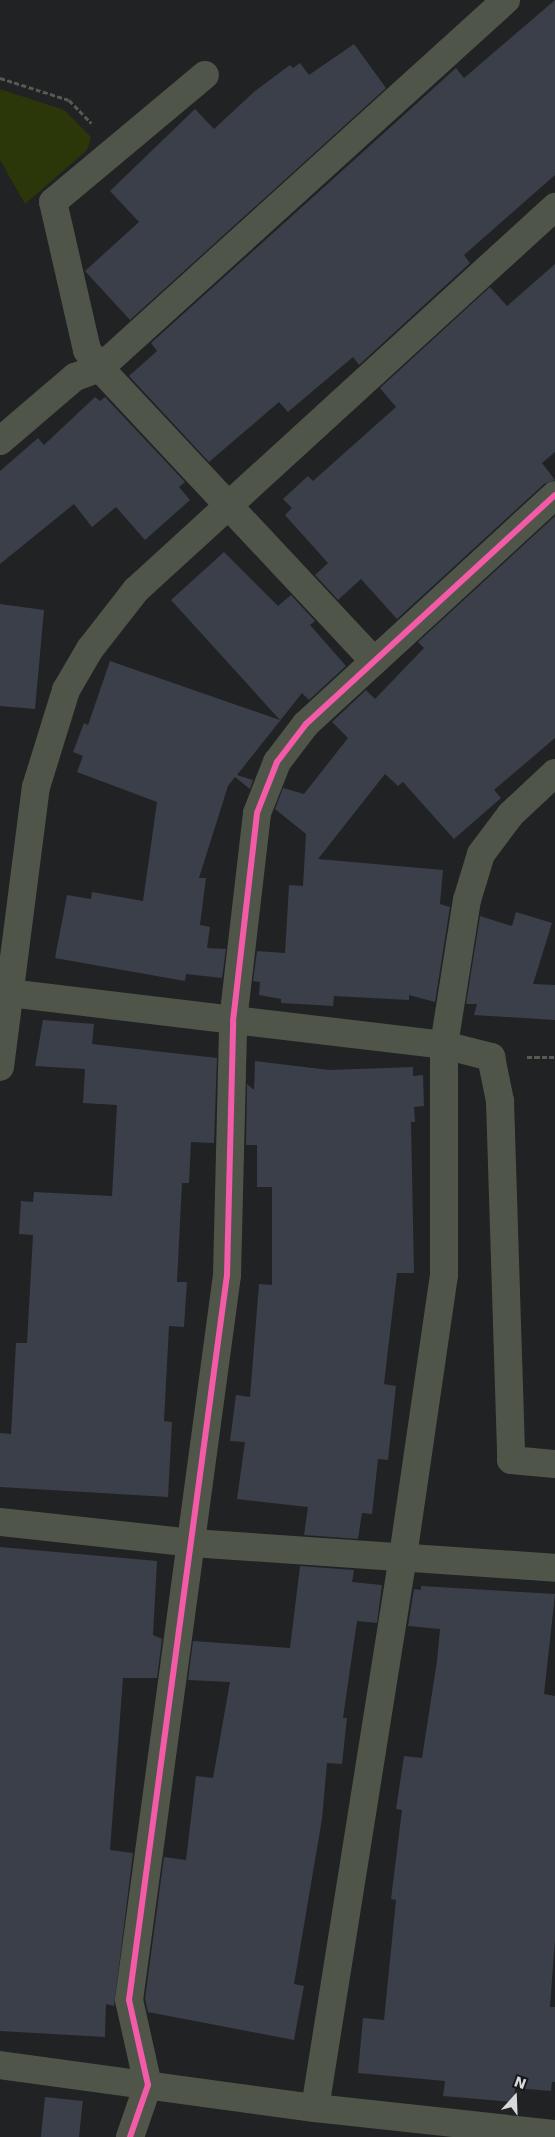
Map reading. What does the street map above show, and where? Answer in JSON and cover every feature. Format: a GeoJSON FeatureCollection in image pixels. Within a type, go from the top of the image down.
{"type":"FeatureCollection","features":[{"type":"Feature","properties":{"kind":"street"},"geometry":{"type":"LineString","coordinates":[[0,441],[75,377],[100,368],[506,0]]}},
{"type":"Feature","properties":{"kind":"street"},"geometry":{"type":"LineString","coordinates":[[205,75],[115,148],[53,202],[88,350],[100,368],[373,660]]}},
{"type":"Feature","properties":{"kind":"street"},"geometry":{"type":"LineString","coordinates":[[0,1067],[5,993],[36,787],[66,690],[90,649],[136,590],[555,207]]}},
{"type":"Feature","properties":{"kind":"street"},"geometry":{"type":"LineString","coordinates":[[130,2137],[148,2085],[129,2000],[227,1275],[233,1021],[257,813],[277,762],[306,724],[373,660],[555,495]]}},
{"type":"Feature","properties":{"kind":"street"},"geometry":{"type":"LineString","coordinates":[[315,2108],[403,1556],[444,1275],[444,1045],[467,900],[481,854],[511,814],[555,773]]}},
{"type":"Feature","properties":{"kind":"street"},"geometry":{"type":"LineString","coordinates":[[5,993],[444,1045],[491,1057],[500,1100],[511,1460],[555,1464]]}},
{"type":"Feature","properties":{"kind":"street"},"geometry":{"type":"LineString","coordinates":[[0,1522],[192,1543],[403,1556],[555,1568]]}},
{"type":"Feature","properties":{"kind":"street"},"geometry":{"type":"LineString","coordinates":[[0,2065],[315,2108],[555,2134]]}},
{"type":"Feature","properties":{"kind":"path"},"geometry":{"type":"LineString","coordinates":[[0,78],[69,100],[115,148]]}},
{"type":"Feature","properties":{"kind":"green space"},"geometry":{"type":"Polygon","coordinates":[[[0,89],[64,110],[91,137],[87,150],[25,204],[0,160],[0,89]]]}},
{"type":"Feature","properties":{"kind":"building"},"geometry":{"type":"Polygon","coordinates":[[[555,0],[555,175],[464,255],[470,263],[359,365],[353,357],[288,412],[279,402],[209,462],[129,376],[157,351],[151,343],[456,68],[464,78],[555,0]]]}},
{"type":"Feature","properties":{"kind":"building"},"geometry":{"type":"Polygon","coordinates":[[[354,44],[386,88],[130,320],[85,271],[139,222],[110,191],[195,109],[214,129],[255,91],[290,65],[293,68],[300,63],[309,75],[354,44]]]}},
{"type":"Feature","properties":{"kind":"building"},"geometry":{"type":"Polygon","coordinates":[[[555,264],[555,452],[542,463],[555,480],[544,484],[397,619],[361,579],[338,600],[315,575],[328,563],[285,515],[292,508],[283,499],[308,476],[313,481],[396,407],[380,388],[490,287],[507,306],[555,264]]]}},
{"type":"Feature","properties":{"kind":"building"},"geometry":{"type":"Polygon","coordinates":[[[95,397],[100,401],[105,397],[185,482],[179,487],[190,500],[145,540],[116,507],[92,527],[74,504],[0,564],[0,471],[38,438],[44,445],[95,397]]]}},
{"type":"Feature","properties":{"kind":"building"},"geometry":{"type":"Polygon","coordinates":[[[555,516],[555,738],[494,790],[501,798],[454,839],[403,782],[398,786],[385,774],[318,859],[443,870],[440,904],[450,907],[435,1002],[409,995],[409,1000],[334,996],[333,1006],[281,1003],[281,999],[259,995],[260,982],[253,981],[257,951],[285,953],[289,885],[303,886],[306,834],[275,809],[283,788],[304,794],[348,738],[332,722],[366,690],[375,699],[424,648],[418,642],[555,516]]]}},
{"type":"Feature","properties":{"kind":"building"},"geometry":{"type":"Polygon","coordinates":[[[224,552],[278,606],[291,595],[315,621],[310,625],[346,666],[309,700],[302,693],[237,775],[253,780],[250,789],[235,777],[228,786],[199,878],[206,878],[200,925],[210,927],[207,948],[226,949],[222,978],[186,974],[185,981],[55,958],[67,895],[91,899],[92,892],[143,901],[157,802],[77,772],[83,756],[73,752],[84,723],[88,725],[110,661],[280,720],[171,600],[224,552]]]}},
{"type":"Feature","properties":{"kind":"building"},"geometry":{"type":"Polygon","coordinates":[[[0,604],[44,610],[35,709],[0,706],[0,604]]]}},
{"type":"Feature","properties":{"kind":"building"},"geometry":{"type":"Polygon","coordinates":[[[516,912],[552,923],[533,984],[555,985],[555,1020],[474,1015],[477,1004],[466,1004],[480,916],[512,926],[516,912]]]}},
{"type":"Feature","properties":{"kind":"building"},"geometry":{"type":"Polygon","coordinates":[[[43,1020],[94,1024],[92,1044],[217,1058],[214,1143],[191,1142],[189,1183],[182,1183],[177,1282],[187,1282],[184,1327],[169,1326],[164,1421],[172,1422],[168,1497],[0,1487],[0,1433],[11,1434],[16,1343],[27,1343],[33,1235],[19,1234],[21,1201],[33,1202],[34,1192],[112,1196],[117,1105],[83,1103],[85,1069],[35,1066],[43,1020]]]}},
{"type":"Feature","properties":{"kind":"building"},"geometry":{"type":"Polygon","coordinates":[[[255,1061],[329,1070],[413,1067],[413,1076],[423,1075],[424,1106],[414,1107],[415,1122],[411,1122],[414,1273],[397,1273],[384,1384],[396,1386],[388,1460],[378,1459],[372,1514],[362,1513],[358,1539],[304,1535],[308,1507],[237,1499],[245,1442],[230,1441],[236,1395],[250,1397],[259,1284],[272,1285],[272,1187],[257,1187],[257,1145],[246,1145],[247,1084],[254,1090],[255,1061]]]}},
{"type":"Feature","properties":{"kind":"building"},"geometry":{"type":"Polygon","coordinates":[[[0,1547],[157,1561],[153,1635],[162,1639],[157,1678],[123,1678],[110,1850],[133,1853],[114,2006],[106,2004],[105,2037],[0,2031],[0,1547]]]}},
{"type":"Feature","properties":{"kind":"building"},"geometry":{"type":"Polygon","coordinates":[[[300,1566],[354,1570],[352,1582],[382,1585],[377,1623],[357,1621],[343,1718],[347,1718],[342,1764],[327,1763],[322,1819],[294,1984],[304,1986],[294,2040],[148,2012],[145,1999],[164,1857],[186,1860],[196,1776],[213,1778],[230,1682],[188,1680],[193,1641],[290,1648],[300,1566]]]}},
{"type":"Feature","properties":{"kind":"building"},"geometry":{"type":"Polygon","coordinates":[[[421,1586],[555,1594],[544,1694],[555,1696],[555,1939],[550,2007],[555,2007],[555,2082],[552,2082],[551,2091],[515,2088],[514,2102],[443,2096],[445,2081],[358,2073],[363,2018],[384,2020],[396,1900],[391,1899],[402,1810],[396,1809],[404,1756],[422,1758],[437,1661],[440,1629],[408,1626],[414,1589],[421,1590],[421,1586]]]}},
{"type":"Feature","properties":{"kind":"building"},"geometry":{"type":"Polygon","coordinates":[[[45,2097],[83,2101],[79,2137],[41,2137],[45,2097]]]}},
{"type":"Feature","properties":{"kind":"cycle path"},"geometry":{"type":"LineString","coordinates":[[130,2137],[148,2085],[129,2000],[227,1275],[233,1021],[257,813],[277,762],[306,724],[555,495]]}}]}
